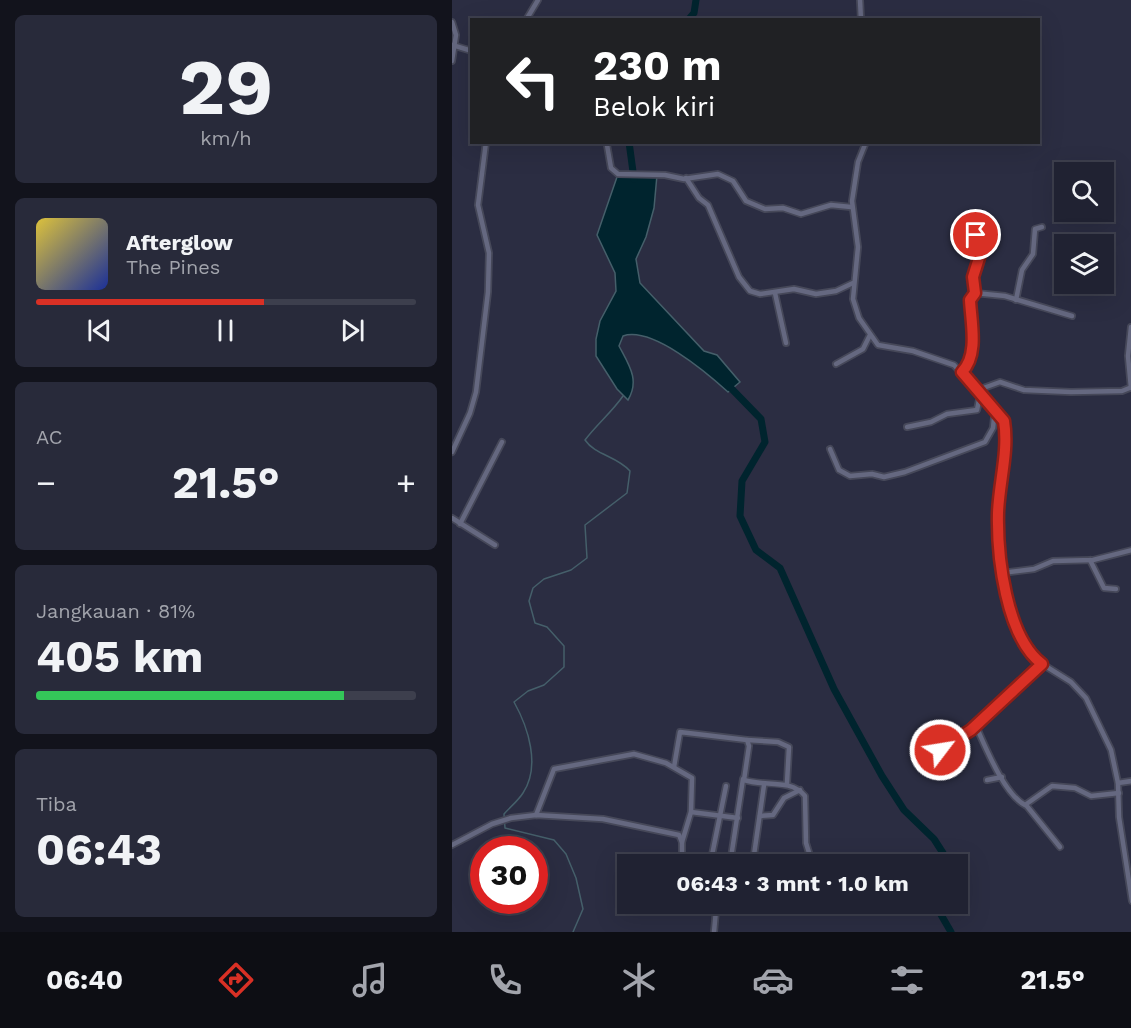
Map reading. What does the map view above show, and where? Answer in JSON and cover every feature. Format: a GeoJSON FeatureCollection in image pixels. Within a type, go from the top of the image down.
{"type":"FeatureCollection","features":[{"type":"Feature","properties":{"kind":"street"},"geometry":{"type":"LineString","coordinates":[[527,18],[538,0]]}},
{"type":"Feature","properties":{"kind":"street"},"geometry":{"type":"LineString","coordinates":[[860,0],[861,18]]}},
{"type":"Feature","properties":{"kind":"street"},"geometry":{"type":"LineString","coordinates":[[452,22],[456,33],[452,61]]}},
{"type":"Feature","properties":{"kind":"street"},"geometry":{"type":"LineString","coordinates":[[454,45],[470,50]]}},
{"type":"Feature","properties":{"kind":"street"},"geometry":{"type":"LineString","coordinates":[[452,452],[470,413],[476,392],[488,292],[489,253],[478,204],[486,144]]}},
{"type":"Feature","properties":{"kind":"street"},"geometry":{"type":"LineString","coordinates":[[865,144],[856,169],[851,207],[858,247],[853,283],[856,311],[870,335],[881,346],[913,351],[945,360],[962,372],[1002,418],[1005,428],[998,513],[1001,573],[1016,628],[1042,664],[1071,682],[1086,698],[1111,750],[1118,783],[1119,817],[1132,901]]}},
{"type":"Feature","properties":{"kind":"street"},"geometry":{"type":"LineString","coordinates":[[607,145],[611,168],[618,174],[686,178],[709,173],[718,174],[733,182],[746,201],[765,209],[783,208],[801,214],[831,205],[851,207]]}},
{"type":"Feature","properties":{"kind":"street"},"geometry":{"type":"LineString","coordinates":[[686,178],[699,198],[708,205],[742,282],[755,293],[775,293],[794,289],[810,294],[827,293],[853,283]]}},
{"type":"Feature","properties":{"kind":"street"},"geometry":{"type":"LineString","coordinates":[[962,372],[970,360],[970,300],[975,293],[973,277],[979,258],[974,237],[984,227]]}},
{"type":"Feature","properties":{"kind":"street"},"geometry":{"type":"LineString","coordinates":[[1016,300],[1022,270],[1033,254],[1035,229],[1042,227]]}},
{"type":"Feature","properties":{"kind":"street"},"geometry":{"type":"LineString","coordinates":[[775,293],[786,343]]}},
{"type":"Feature","properties":{"kind":"street"},"geometry":{"type":"LineString","coordinates":[[975,293],[1016,300],[1072,316]]}},
{"type":"Feature","properties":{"kind":"street"},"geometry":{"type":"LineString","coordinates":[[978,390],[1000,382],[1028,390],[1116,392],[1131,387],[1128,356],[1130,327]]}},
{"type":"Feature","properties":{"kind":"street"},"geometry":{"type":"LineString","coordinates":[[836,364],[863,349],[870,335]]}},
{"type":"Feature","properties":{"kind":"street"},"geometry":{"type":"LineString","coordinates":[[907,427],[931,422],[947,414],[977,410],[979,400],[984,397]]}},
{"type":"Feature","properties":{"kind":"street"},"geometry":{"type":"LineString","coordinates":[[830,449],[839,470],[850,476],[872,474],[884,477],[905,472],[985,442],[993,428],[995,408]]}},
{"type":"Feature","properties":{"kind":"street"},"geometry":{"type":"LineString","coordinates":[[460,524],[502,442]]}},
{"type":"Feature","properties":{"kind":"street"},"geometry":{"type":"LineString","coordinates":[[452,519],[495,545]]}},
{"type":"Feature","properties":{"kind":"street"},"geometry":{"type":"LineString","coordinates":[[1001,573],[1034,569],[1053,561],[1090,560],[1132,550]]}},
{"type":"Feature","properties":{"kind":"street"},"geometry":{"type":"LineString","coordinates":[[1090,560],[1104,588],[1116,589]]}},
{"type":"Feature","properties":{"kind":"street"},"geometry":{"type":"LineString","coordinates":[[940,750],[976,726],[1042,664]]}},
{"type":"Feature","properties":{"kind":"street"},"geometry":{"type":"LineString","coordinates":[[976,726],[1012,796],[1026,805],[1060,847]]}},
{"type":"Feature","properties":{"kind":"street"},"geometry":{"type":"LineString","coordinates":[[674,767],[680,732],[778,742],[789,747],[787,783]]}},
{"type":"Feature","properties":{"kind":"street"},"geometry":{"type":"LineString","coordinates":[[732,854],[749,746],[747,740]]}},
{"type":"Feature","properties":{"kind":"street"},"geometry":{"type":"LineString","coordinates":[[536,815],[552,772],[557,768],[634,753],[674,767],[693,779],[691,812],[682,842]]}},
{"type":"Feature","properties":{"kind":"street"},"geometry":{"type":"LineString","coordinates":[[987,780],[1002,777]]}},
{"type":"Feature","properties":{"kind":"street"},"geometry":{"type":"LineString","coordinates":[[743,779],[764,785],[787,783],[800,790],[807,800],[806,843],[809,854]]}},
{"type":"Feature","properties":{"kind":"street"},"geometry":{"type":"LineString","coordinates":[[1118,783],[1132,781]]}},
{"type":"Feature","properties":{"kind":"street"},"geometry":{"type":"LineString","coordinates":[[755,854],[764,785]]}},
{"type":"Feature","properties":{"kind":"street"},"geometry":{"type":"LineString","coordinates":[[712,854],[726,786]]}},
{"type":"Feature","properties":{"kind":"street"},"geometry":{"type":"LineString","coordinates":[[1026,805],[1043,789],[1052,786],[1069,786],[1091,796],[1119,793]]}},
{"type":"Feature","properties":{"kind":"street"},"geometry":{"type":"LineString","coordinates":[[760,816],[773,815],[784,798],[800,790]]}},
{"type":"Feature","properties":{"kind":"street"},"geometry":{"type":"LineString","coordinates":[[691,812],[738,818]]}},
{"type":"Feature","properties":{"kind":"street"},"geometry":{"type":"LineString","coordinates":[[452,845],[492,824],[511,818],[536,815],[611,821],[679,835],[683,854]]}},
{"type":"Feature","properties":{"kind":"street"},"geometry":{"type":"LineString","coordinates":[[714,932],[715,914]]}},
{"type":"Feature","properties":{"kind":"water"},"geometry":{"type":"Polygon","coordinates":[[[618,174],[657,175],[654,208],[646,237],[636,259],[640,283],[704,351],[717,355],[740,382],[728,392],[678,353],[649,338],[635,335],[623,336],[619,346],[633,379],[628,400],[617,389],[596,356],[596,339],[600,321],[616,291],[615,273],[597,235],[618,174]]]}},
{"type":"Feature","properties":{"kind":"waterway"},"geometry":{"type":"LineString","coordinates":[[690,18],[694,13],[696,0]]}},
{"type":"Feature","properties":{"kind":"waterway"},"geometry":{"type":"LineString","coordinates":[[629,144],[634,179]]}},
{"type":"Feature","properties":{"kind":"waterway"},"geometry":{"type":"LineString","coordinates":[[727,384],[761,419],[765,442],[742,481],[740,516],[756,550],[780,568],[834,689],[882,776],[904,810],[934,839],[944,854]]}},
{"type":"Feature","properties":{"kind":"waterway"},"geometry":{"type":"LineString","coordinates":[[573,932],[583,909],[576,878],[566,854],[554,840],[505,828],[504,814],[523,793],[531,771],[532,759],[528,735],[514,702],[528,691],[544,685],[564,667],[564,646],[547,627],[535,623],[529,601],[533,588],[544,579],[571,570],[587,558],[585,525],[627,493],[630,471],[619,462],[594,449],[585,440],[623,396]]}},
{"type":"Feature","properties":{"kind":"waterway"},"geometry":{"type":"LineString","coordinates":[[941,914],[951,932]]}},
{"type":"Feature","properties":{"kind":"route"},"geometry":{"type":"LineString","coordinates":[[940,750],[971,730],[1042,664],[1016,628],[1001,573],[998,513],[1004,421],[962,372],[970,363],[971,357],[970,300],[975,293],[972,282],[979,258],[976,235]]}}]}
